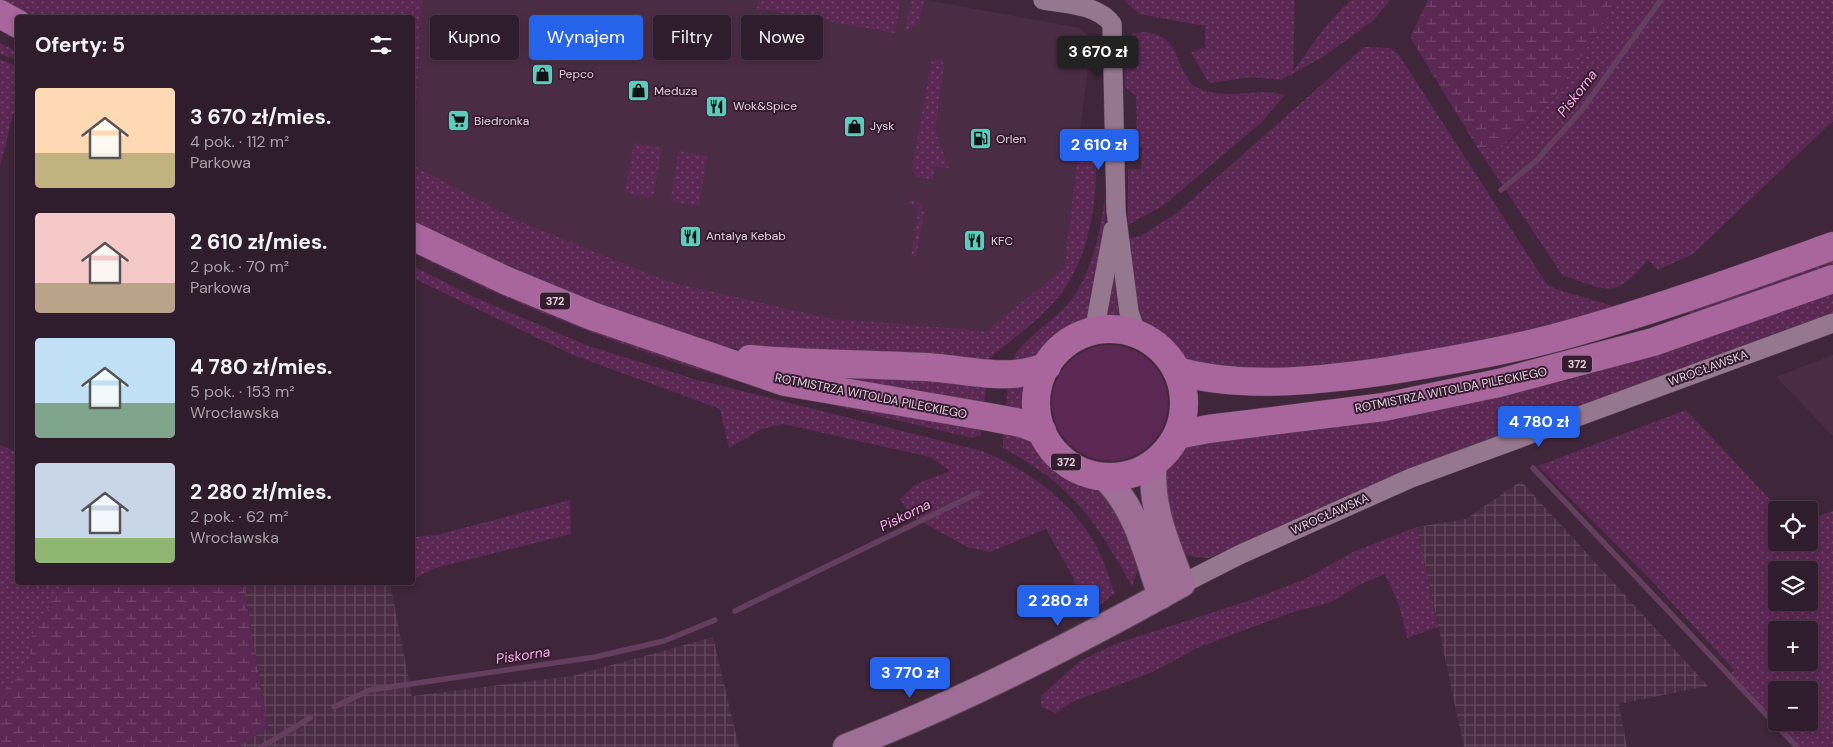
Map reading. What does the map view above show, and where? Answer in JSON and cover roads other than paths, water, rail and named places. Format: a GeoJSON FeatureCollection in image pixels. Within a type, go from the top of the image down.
{"type":"FeatureCollection","features":[{"type":"Feature","properties":{"kind":"main road"},"geometry":{"type":"LineString","coordinates":[[0,14],[15,22]]}},
{"type":"Feature","properties":{"kind":"main road","name":"ROTMISTRZA WITOLDA PILECKIEGO"},"geometry":{"type":"LineString","coordinates":[[415,237],[498,277],[592,316],[785,382],[990,417],[1025,424],[1042,431]]}},
{"type":"Feature","properties":{"kind":"main road"},"geometry":{"type":"LineString","coordinates":[[1177,371],[1200,378],[1292,381],[1337,378],[1418,366],[1553,338],[1688,298],[1833,246]]}},
{"type":"Feature","properties":{"kind":"main road","name":"ROTMISTRZA WITOLDA PILECKIEGO"},"geometry":{"type":"LineString","coordinates":[[1177,435],[1208,429],[1384,407],[1498,383],[1652,342],[1833,279]]}},
{"type":"Feature","properties":{"kind":"main road","name":"372"},"geometry":{"type":"LineString","coordinates":[[1113,330],[1137,335],[1162,351],[1177,371],[1183,388],[1184,402],[1181,424],[1169,448],[1154,462],[1130,474],[1104,477],[1090,474],[1066,462],[1049,444],[1042,431],[1037,412],[1036,397],[1040,380],[1058,351],[1069,343],[1094,332],[1113,330]]}},
{"type":"Feature","properties":{"kind":"main road","name":"ROTMISTRZA WITOLDA PILECKIEGO"},"geometry":{"type":"LineString","coordinates":[[702,354],[789,362],[928,367],[995,375],[1032,372],[1047,366]]}},
{"type":"Feature","properties":{"kind":"main road"},"geometry":{"type":"LineString","coordinates":[[1154,462],[1153,488],[1171,590]]}},
{"type":"Feature","properties":{"kind":"main road"},"geometry":{"type":"LineString","coordinates":[[1104,477],[1118,490],[1127,505],[1171,590]]}},
{"type":"Feature","properties":{"kind":"main road","name":"WROCŁAWSKA"},"geometry":{"type":"LineString","coordinates":[[846,747],[920,717],[1012,676],[1171,590]]}},
{"type":"Feature","properties":{"kind":"street"},"geometry":{"type":"LineString","coordinates":[[1043,0],[1090,9],[1107,18],[1112,24],[1116,211],[1129,312],[1137,335]]}},
{"type":"Feature","properties":{"kind":"street"},"geometry":{"type":"LineString","coordinates":[[1094,332],[1116,211]]}},
{"type":"Feature","properties":{"kind":"street","name":"WROCŁAWSKA"},"geometry":{"type":"LineString","coordinates":[[1171,590],[1239,555],[1411,478],[1833,323]]}},
{"type":"Feature","properties":{"kind":"waterway","name":"Piskorna"},"geometry":{"type":"LineString","coordinates":[[1501,190],[1536,161],[1581,111],[1661,0]]}},
{"type":"Feature","properties":{"kind":"waterway"},"geometry":{"type":"LineString","coordinates":[[1533,468],[1797,747]]}},
{"type":"Feature","properties":{"kind":"waterway","name":"Piskorna"},"geometry":{"type":"LineString","coordinates":[[735,611],[978,493]]}},
{"type":"Feature","properties":{"kind":"waterway","name":"Piskorna"},"geometry":{"type":"LineString","coordinates":[[334,707],[370,690],[595,657],[664,641],[715,620]]}},
{"type":"Feature","properties":{"kind":"waterway","name":"Piskorna"},"geometry":{"type":"LineString","coordinates":[[261,747],[310,718]]}},
{"type":"Feature","properties":{"kind":"place","name":"Pepco"},"geometry":{"type":"Point","coordinates":[543,74]}},
{"type":"Feature","properties":{"kind":"place","name":"Meduza"},"geometry":{"type":"Point","coordinates":[638,91]}},
{"type":"Feature","properties":{"kind":"place","name":"Wok&Spice"},"geometry":{"type":"Point","coordinates":[717,106]}},
{"type":"Feature","properties":{"kind":"place","name":"Biedronka"},"geometry":{"type":"Point","coordinates":[458,121]}},
{"type":"Feature","properties":{"kind":"place","name":"Jysk"},"geometry":{"type":"Point","coordinates":[854,126]}},
{"type":"Feature","properties":{"kind":"place","name":"Orlen"},"geometry":{"type":"Point","coordinates":[980,139]}},
{"type":"Feature","properties":{"kind":"place","name":"Antalya Kebab"},"geometry":{"type":"Point","coordinates":[690,236]}},
{"type":"Feature","properties":{"kind":"place","name":"KFC"},"geometry":{"type":"Point","coordinates":[975,241]}}]}
